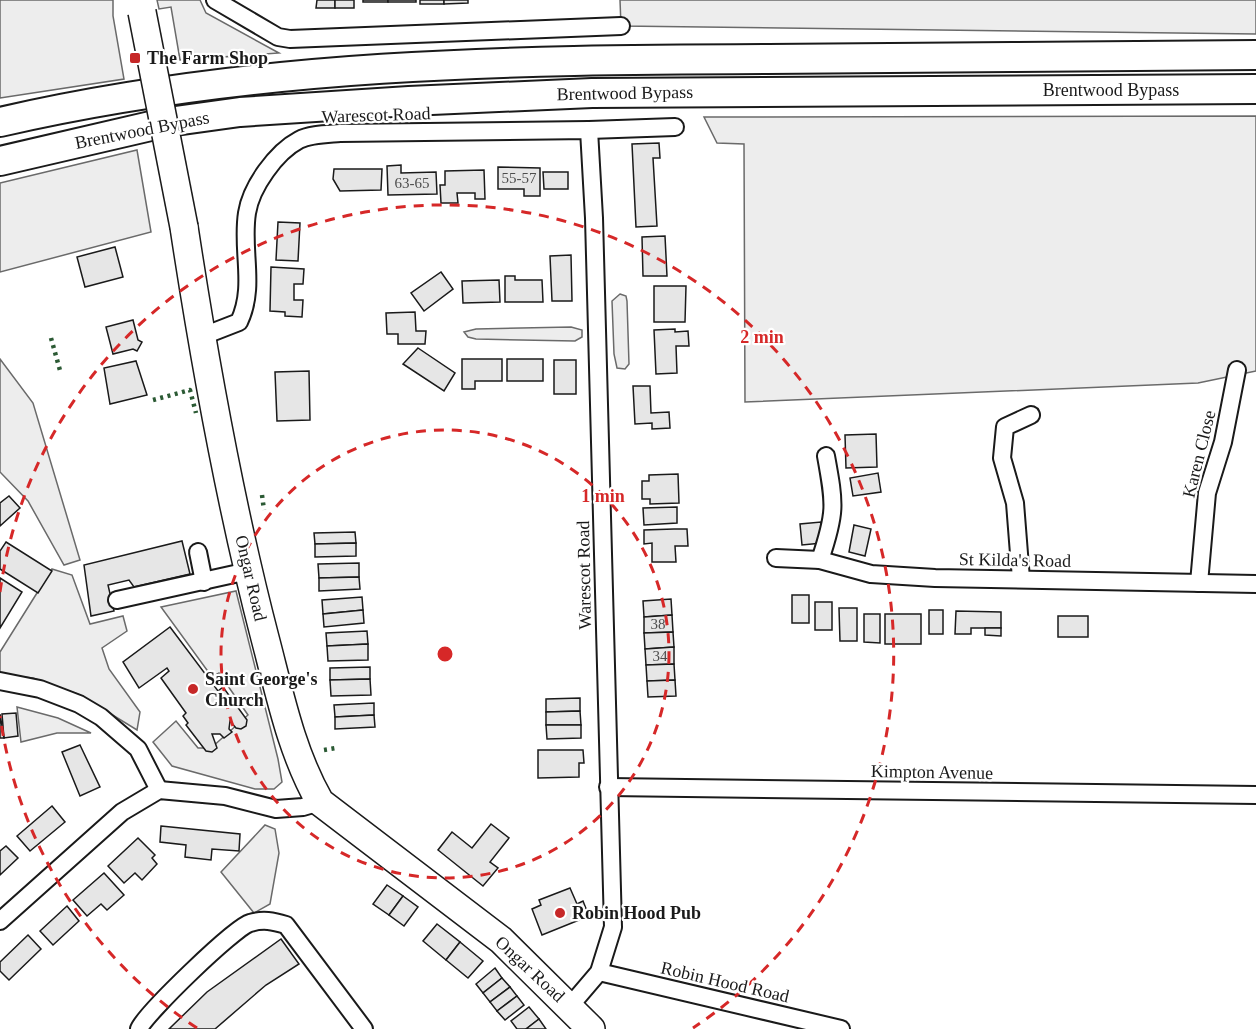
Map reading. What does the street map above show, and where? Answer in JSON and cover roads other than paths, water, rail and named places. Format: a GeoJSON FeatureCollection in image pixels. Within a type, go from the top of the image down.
{"type":"FeatureCollection","features":[{"type":"Feature","properties":{"kind":"highway","name":"Brentwood Bypass"},"geometry":{"type":"LineString","coordinates":[[0,122],[75,105],[203,84],[357,68],[581,59],[1256,55]]}},
{"type":"Feature","properties":{"kind":"highway","name":"Brentwood Bypass"},"geometry":{"type":"LineString","coordinates":[[0,160],[178,121],[240,112],[409,101],[592,93],[1256,89]]}},
{"type":"Feature","properties":{"kind":"main road","name":"Ongar Road"},"geometry":{"type":"LineString","coordinates":[[141,6],[248,571],[297,754],[320,802],[501,940],[591,1029]]}},
{"type":"Feature","properties":{"kind":"street"},"geometry":{"type":"LineString","coordinates":[[217,2],[278,37],[290,39],[621,26]]}},
{"type":"Feature","properties":{"kind":"street","name":"Warescot Road"},"geometry":{"type":"LineString","coordinates":[[203,336],[238,322],[242,316],[248,291],[247,213],[257,186],[278,157],[300,139],[340,133],[675,127]]}},
{"type":"Feature","properties":{"kind":"street","name":"Warescot Road"},"geometry":{"type":"LineString","coordinates":[[570,1006],[599,972],[613,927],[594,218],[589,130]]}},
{"type":"Feature","properties":{"kind":"street","name":"Karen Close"},"geometry":{"type":"LineString","coordinates":[[1199,583],[1207,493],[1226,432],[1237,370]]}},
{"type":"Feature","properties":{"kind":"street"},"geometry":{"type":"LineString","coordinates":[[1021,579],[1015,503],[1002,459],[1002,445],[1005,427],[1031,415]]}},
{"type":"Feature","properties":{"kind":"street"},"geometry":{"type":"LineString","coordinates":[[820,560],[833,522],[834,503],[826,456]]}},
{"type":"Feature","properties":{"kind":"street"},"geometry":{"type":"LineString","coordinates":[[198,552],[204,582]]}},
{"type":"Feature","properties":{"kind":"street","name":"St Kilda's Road"},"geometry":{"type":"LineString","coordinates":[[776,558],[820,560],[871,574],[1256,584]]}},
{"type":"Feature","properties":{"kind":"street"},"geometry":{"type":"LineString","coordinates":[[117,600],[248,571]]}},
{"type":"Feature","properties":{"kind":"street"},"geometry":{"type":"LineString","coordinates":[[0,681],[40,688],[79,704],[101,717],[138,749],[159,790]]}},
{"type":"Feature","properties":{"kind":"street","name":"Kimpton Avenue"},"geometry":{"type":"LineString","coordinates":[[608,787],[1256,795]]}},
{"type":"Feature","properties":{"kind":"street"},"geometry":{"type":"LineString","coordinates":[[0,921],[122,812],[159,790],[225,796],[276,809],[303,807],[320,802]]}},
{"type":"Feature","properties":{"kind":"street"},"geometry":{"type":"LineString","coordinates":[[139,1029],[161,1002],[247,923],[267,920],[286,925],[364,1029]]}},
{"type":"Feature","properties":{"kind":"street","name":"Robin Hood Road"},"geometry":{"type":"LineString","coordinates":[[599,972],[841,1029]]}},
{"type":"Feature","properties":{"kind":"place","name":"The Farm Shop"},"geometry":{"type":"Point","coordinates":[135,58]}},
{"type":"Feature","properties":{"kind":"place","name":"Saint George's Church"},"geometry":{"type":"Point","coordinates":[193,689]}},
{"type":"Feature","properties":{"kind":"place","name":"Robin Hood Pub"},"geometry":{"type":"Point","coordinates":[560,913]}}]}
